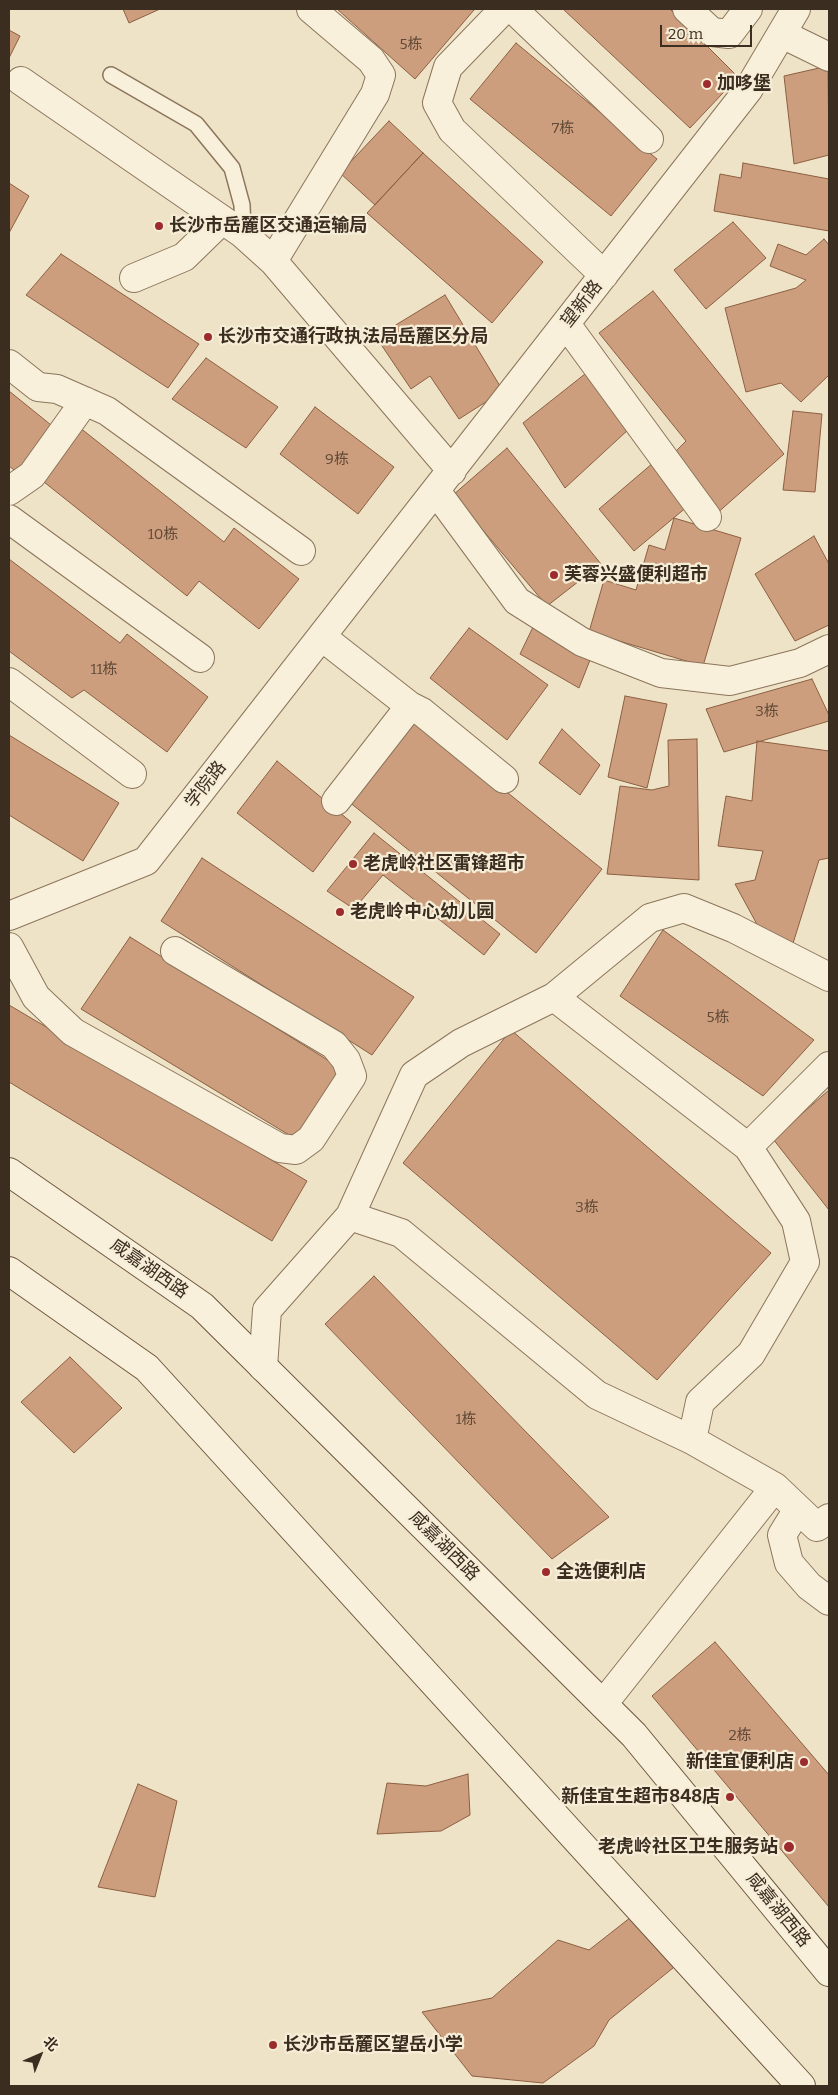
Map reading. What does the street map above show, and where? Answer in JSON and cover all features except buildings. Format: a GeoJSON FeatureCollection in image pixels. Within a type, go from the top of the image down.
{"type":"FeatureCollection","features":[{"type":"Feature","properties":{"kind":"street"},"geometry":{"type":"LineString","coordinates":[[273,261],[376,94],[381,75],[372,60],[311,9]]}},
{"type":"Feature","properties":{"kind":"street"},"geometry":{"type":"LineString","coordinates":[[504,9],[448,67],[437,102],[452,130],[604,275]]}},
{"type":"Feature","properties":{"kind":"street"},"geometry":{"type":"LineString","coordinates":[[513,9],[649,139]]}},
{"type":"Feature","properties":{"kind":"street"},"geometry":{"type":"LineString","coordinates":[[687,9],[712,32],[729,34],[748,9]]}},
{"type":"Feature","properties":{"kind":"street","name":"望新路"},"geometry":{"type":"LineString","coordinates":[[357,592],[748,90],[796,9]]}},
{"type":"Feature","properties":{"kind":"street"},"geometry":{"type":"LineString","coordinates":[[782,34],[829,57]]}},
{"type":"Feature","properties":{"kind":"street"},"geometry":{"type":"LineString","coordinates":[[21,81],[232,227],[273,261],[444,481],[517,601],[582,642],[661,674],[730,681],[800,663],[829,649]]}},
{"type":"Feature","properties":{"kind":"street"},"geometry":{"type":"LineString","coordinates":[[134,278],[184,257],[232,227]]}},
{"type":"Feature","properties":{"kind":"street"},"geometry":{"type":"LineString","coordinates":[[566,324],[707,517]]}},
{"type":"Feature","properties":{"kind":"street"},"geometry":{"type":"LineString","coordinates":[[9,364],[38,387],[58,389],[107,411],[301,552]]}},
{"type":"Feature","properties":{"kind":"street"},"geometry":{"type":"LineString","coordinates":[[9,491],[32,475],[85,401]]}},
{"type":"Feature","properties":{"kind":"street"},"geometry":{"type":"LineString","coordinates":[[9,519],[200,658]]}},
{"type":"Feature","properties":{"kind":"street","name":"学院路"},"geometry":{"type":"LineString","coordinates":[[9,916],[146,861],[357,592]]}},
{"type":"Feature","properties":{"kind":"street"},"geometry":{"type":"LineString","coordinates":[[322,637],[410,706],[422,712],[504,779]]}},
{"type":"Feature","properties":{"kind":"street"},"geometry":{"type":"LineString","coordinates":[[9,682],[132,774]]}},
{"type":"Feature","properties":{"kind":"street"},"geometry":{"type":"LineString","coordinates":[[336,801],[410,706]]}},
{"type":"Feature","properties":{"kind":"street"},"geometry":{"type":"LineString","coordinates":[[263,1367],[267,1310],[350,1216],[414,1075],[461,1043],[554,997],[650,918],[684,908],[732,928],[829,977]]}},
{"type":"Feature","properties":{"kind":"street"},"geometry":{"type":"LineString","coordinates":[[9,947],[36,997],[73,1032],[280,1148],[296,1150],[311,1139],[352,1076],[346,1060],[334,1045],[175,951]]}},
{"type":"Feature","properties":{"kind":"street"},"geometry":{"type":"LineString","coordinates":[[554,997],[748,1147],[796,1221],[805,1262],[752,1354],[700,1402],[692,1440]]}},
{"type":"Feature","properties":{"kind":"street"},"geometry":{"type":"LineString","coordinates":[[748,1147],[829,1066]]}},
{"type":"Feature","properties":{"kind":"street","name":"咸嘉湖西路"},"geometry":{"type":"LineString","coordinates":[[9,1172],[202,1306],[634,1735],[829,1972]]}},
{"type":"Feature","properties":{"kind":"street"},"geometry":{"type":"LineString","coordinates":[[350,1216],[401,1233],[596,1395],[692,1440],[775,1487],[817,1527],[829,1518]]}},
{"type":"Feature","properties":{"kind":"street"},"geometry":{"type":"LineString","coordinates":[[9,1271],[147,1368],[800,2086]]}},
{"type":"Feature","properties":{"kind":"street"},"geometry":{"type":"LineString","coordinates":[[603,1704],[775,1487]]}},
{"type":"Feature","properties":{"kind":"street"},"geometry":{"type":"LineString","coordinates":[[798,1509],[782,1534],[789,1563],[808,1586],[829,1601]]}},
{"type":"Feature","properties":{"kind":"lane"},"geometry":{"type":"LineString","coordinates":[[111,75],[196,124],[232,168],[242,205],[232,227]]}},
{"type":"Feature","properties":{"kind":"place","name":"加哆堡"},"geometry":{"type":"Point","coordinates":[707,84]}},
{"type":"Feature","properties":{"kind":"place","name":"长沙市岳麓区交通运输局"},"geometry":{"type":"Point","coordinates":[159,226]}},
{"type":"Feature","properties":{"kind":"place","name":"长沙市交通行政执法局岳麓区分局"},"geometry":{"type":"Point","coordinates":[208,337]}},
{"type":"Feature","properties":{"kind":"place","name":"芙蓉兴盛便利超市"},"geometry":{"type":"Point","coordinates":[554,575]}},
{"type":"Feature","properties":{"kind":"place","name":"老虎岭社区雷锋超市"},"geometry":{"type":"Point","coordinates":[353,864]}},
{"type":"Feature","properties":{"kind":"place","name":"老虎岭中心幼儿园"},"geometry":{"type":"Point","coordinates":[340,912]}},
{"type":"Feature","properties":{"kind":"place","name":"全选便利店"},"geometry":{"type":"Point","coordinates":[546,1572]}},
{"type":"Feature","properties":{"kind":"place","name":"新佳宜便利店"},"geometry":{"type":"Point","coordinates":[804,1762]}},
{"type":"Feature","properties":{"kind":"place","name":"新佳宜生超市848店"},"geometry":{"type":"Point","coordinates":[730,1797]}},
{"type":"Feature","properties":{"kind":"place","name":"老虎岭社区卫生服务站"},"geometry":{"type":"Point","coordinates":[789,1847]}},
{"type":"Feature","properties":{"kind":"place","name":"长沙市岳麓区望岳小学"},"geometry":{"type":"Point","coordinates":[273,2045]}}]}
